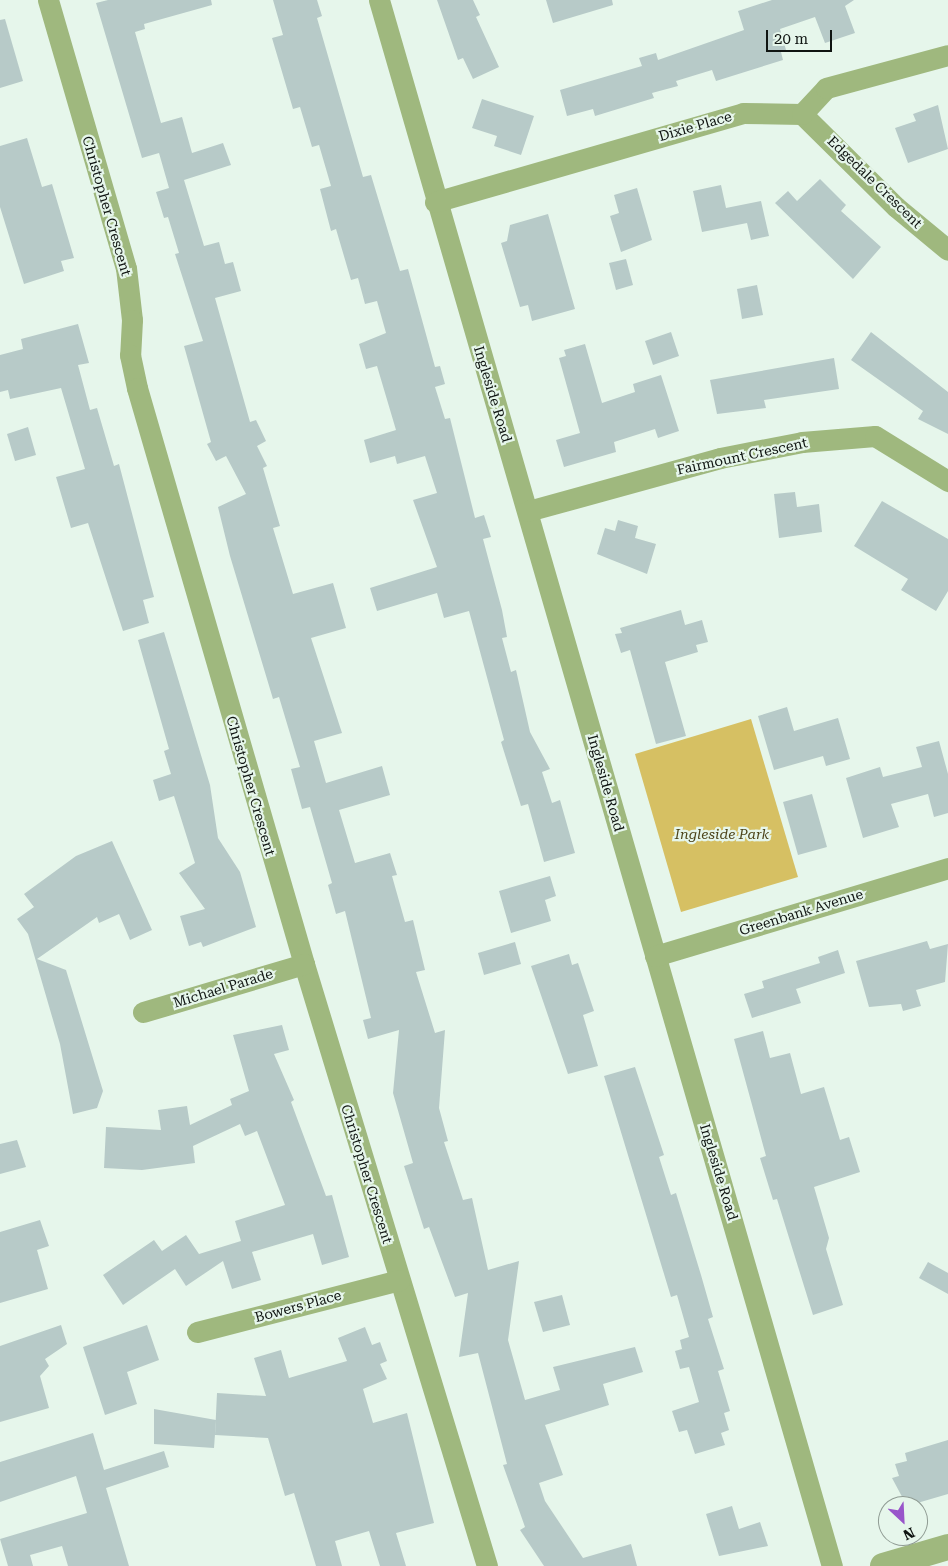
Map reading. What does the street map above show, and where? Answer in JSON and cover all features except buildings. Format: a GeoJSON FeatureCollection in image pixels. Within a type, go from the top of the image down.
{"type":"FeatureCollection","features":[{"type":"Feature","properties":{"kind":"street","name":"Christopher Crescent"},"geometry":{"type":"LineString","coordinates":[[48,0],[126,268],[132,320],[130,355],[137,388],[304,964],[399,1280],[432,1375],[487,1566]]}},
{"type":"Feature","properties":{"kind":"street","name":"Ingleside Road"},"geometry":{"type":"LineString","coordinates":[[378,0],[435,202],[528,511],[832,1566]]}},
{"type":"Feature","properties":{"kind":"street"},"geometry":{"type":"LineString","coordinates":[[802,114],[826,88],[948,55]]}},
{"type":"Feature","properties":{"kind":"street","name":"Dixie Place"},"geometry":{"type":"LineString","coordinates":[[435,202],[743,112],[802,114]]}},
{"type":"Feature","properties":{"kind":"street","name":"Edgedale Crescent"},"geometry":{"type":"LineString","coordinates":[[802,114],[896,207],[948,250]]}},
{"type":"Feature","properties":{"kind":"street","name":"Fairmount Crescent"},"geometry":{"type":"LineString","coordinates":[[528,511],[720,458],[802,442],[875,436],[948,481]]}},
{"type":"Feature","properties":{"kind":"street","name":"Greenbank Avenue"},"geometry":{"type":"LineString","coordinates":[[655,956],[948,868]]}},
{"type":"Feature","properties":{"kind":"street","name":"Michael Parade"},"geometry":{"type":"LineString","coordinates":[[143,1012],[304,964]]}},
{"type":"Feature","properties":{"kind":"street","name":"Bowers Place"},"geometry":{"type":"LineString","coordinates":[[197,1332],[399,1280]]}},
{"type":"Feature","properties":{"kind":"street"},"geometry":{"type":"LineString","coordinates":[[883,1566],[948,1547]]}},
{"type":"Feature","properties":{"kind":"green space","name":"Ingleside Park"},"geometry":{"type":"Polygon","coordinates":[[[751,719],[798,877],[681,912],[635,754],[751,719]]]}}]}
